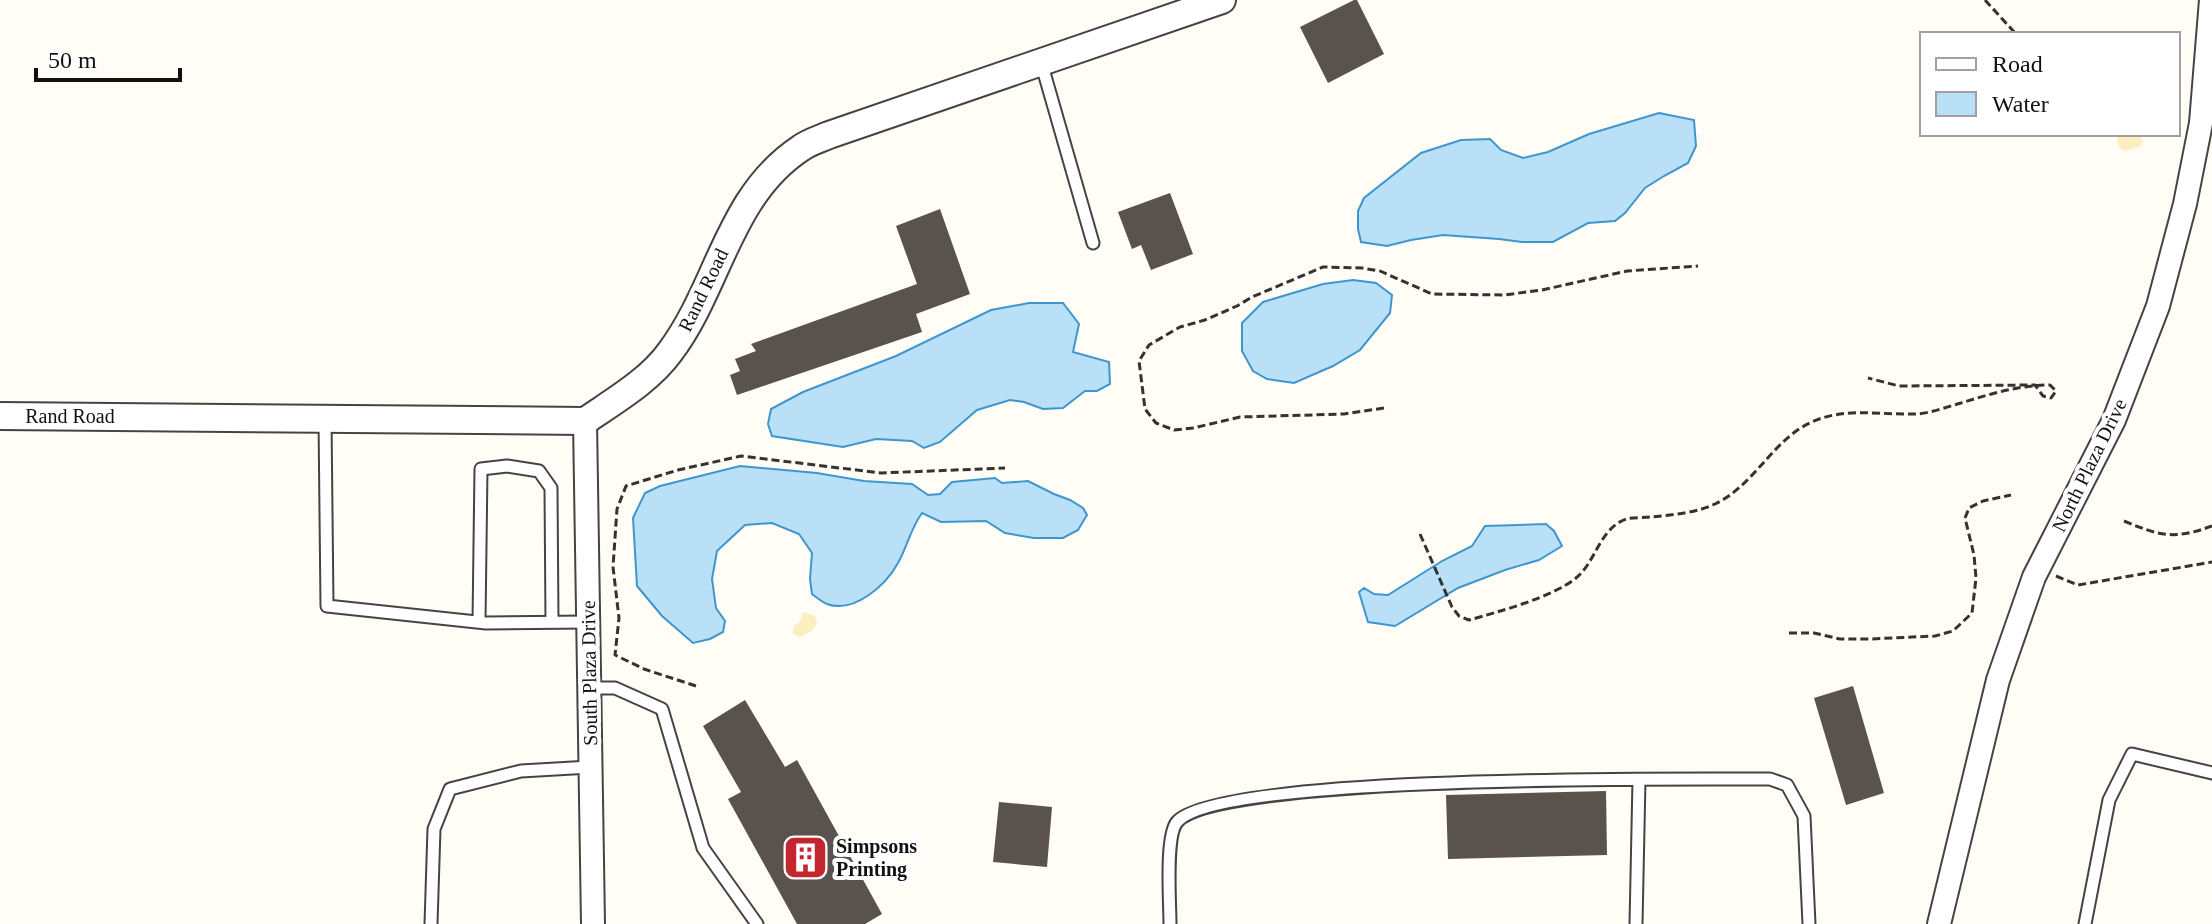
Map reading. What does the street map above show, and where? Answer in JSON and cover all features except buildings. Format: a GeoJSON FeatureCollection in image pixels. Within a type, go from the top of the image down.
{"type":"FeatureCollection","features":[{"type":"Feature","properties":{"kind":"street","name":"Rand Road"},"geometry":{"type":"LineString","coordinates":[[0,416],[585,421],[641,381],[668,356],[687,328],[736,222],[754,193],[801,148],[829,135],[1222,0]]}},
{"type":"Feature","properties":{"kind":"street","name":"North Plaza Drive"},"geometry":{"type":"LineString","coordinates":[[1939,924],[1998,680],[2038,569],[2114,420],[2158,306],[2185,204],[2201,123],[2209,56],[2211,0]]}},
{"type":"Feature","properties":{"kind":"street","name":"South Plaza Drive"},"geometry":{"type":"LineString","coordinates":[[585,421],[593,924]]}},
{"type":"Feature","properties":{"kind":"lane"},"geometry":{"type":"LineString","coordinates":[[1041,62],[1093,243]]}},
{"type":"Feature","properties":{"kind":"lane"},"geometry":{"type":"LineString","coordinates":[[325,419],[327,606],[479,622],[588,622]]}},
{"type":"Feature","properties":{"kind":"lane"},"geometry":{"type":"LineString","coordinates":[[479,622],[481,469],[507,466],[539,471],[551,488],[552,622]]}},
{"type":"Feature","properties":{"kind":"lane"},"geometry":{"type":"LineString","coordinates":[[589,688],[615,688],[662,709],[703,848],[757,924]]}},
{"type":"Feature","properties":{"kind":"lane"},"geometry":{"type":"LineString","coordinates":[[2085,924],[2109,800],[2132,754],[2212,773]]}},
{"type":"Feature","properties":{"kind":"lane"},"geometry":{"type":"LineString","coordinates":[[431,924],[434,829],[450,789],[521,771],[590,767]]}},
{"type":"Feature","properties":{"kind":"lane"},"geometry":{"type":"LineString","coordinates":[[1170,924],[1170,837],[1177,821],[1204,807],[1302,791],[1530,780],[1770,779],[1787,785],[1804,816],[1809,924]]}},
{"type":"Feature","properties":{"kind":"lane"},"geometry":{"type":"LineString","coordinates":[[1636,924],[1639,780]]}},
{"type":"Feature","properties":{"kind":"path"},"geometry":{"type":"LineString","coordinates":[[1985,0],[2014,32]]}},
{"type":"Feature","properties":{"kind":"path"},"geometry":{"type":"LineString","coordinates":[[1384,408],[1344,414],[1240,417],[1212,425],[1174,430],[1156,423],[1145,409],[1139,361],[1149,345],[1180,327],[1205,320],[1323,267],[1380,271],[1432,294],[1504,295],[1627,271],[1698,266]]}},
{"type":"Feature","properties":{"kind":"path"},"geometry":{"type":"LineString","coordinates":[[1868,378],[1899,386],[2035,385],[2050,385],[2056,391],[2051,398],[2043,396],[2035,385]]}},
{"type":"Feature","properties":{"kind":"path"},"geometry":{"type":"LineString","coordinates":[[1420,534],[1448,598],[1459,616],[1469,620],[1538,598],[1574,580],[1584,570],[1601,541],[1627,519],[1682,514],[1714,505],[1739,490],[1790,436],[1812,422],[1845,413],[1916,414],[2035,385]]}},
{"type":"Feature","properties":{"kind":"path"},"geometry":{"type":"LineString","coordinates":[[696,686],[644,669],[615,655],[619,618],[613,567],[617,509],[626,486],[741,456],[881,473],[1005,468]]}},
{"type":"Feature","properties":{"kind":"path"},"geometry":{"type":"LineString","coordinates":[[1789,633],[1870,639],[1935,636],[1953,631],[1972,613],[1976,578],[1965,518],[1969,508],[1983,501],[2011,495]]}},
{"type":"Feature","properties":{"kind":"path"},"geometry":{"type":"LineString","coordinates":[[2124,521],[2155,534],[2172,535],[2212,526]]}},
{"type":"Feature","properties":{"kind":"path"},"geometry":{"type":"LineString","coordinates":[[2038,569],[2078,585],[2212,562]]}},
{"type":"Feature","properties":{"kind":"sand"},"geometry":{"type":"Polygon","coordinates":[[[2140,136],[2143,142],[2140,147],[2124,151],[2118,146],[2117,137],[2140,136]]]}},
{"type":"Feature","properties":{"kind":"sand"},"geometry":{"type":"Polygon","coordinates":[[[803,612],[813,615],[818,621],[812,631],[800,637],[793,634],[793,627],[800,621],[803,612]]]}},
{"type":"Feature","properties":{"kind":"water"},"geometry":{"type":"Polygon","coordinates":[[[1659,113],[1694,120],[1696,146],[1688,163],[1645,188],[1615,221],[1588,223],[1553,242],[1443,235],[1387,246],[1361,242],[1358,211],[1364,198],[1421,153],[1461,140],[1490,139],[1501,150],[1523,158],[1659,113]]]}},
{"type":"Feature","properties":{"kind":"water"},"geometry":{"type":"Polygon","coordinates":[[[1353,280],[1376,283],[1392,295],[1390,313],[1360,350],[1294,383],[1267,379],[1253,371],[1242,351],[1242,323],[1263,302],[1323,284],[1353,280]]]}},
{"type":"Feature","properties":{"kind":"water"},"geometry":{"type":"Polygon","coordinates":[[[1029,303],[1063,303],[1079,324],[1073,352],[1109,362],[1110,384],[1097,391],[1085,391],[1063,408],[1043,409],[1010,400],[977,410],[940,442],[924,448],[912,441],[876,439],[843,447],[772,436],[768,424],[771,409],[803,392],[896,356],[991,310],[1029,303]]]}},
{"type":"Feature","properties":{"kind":"water"},"geometry":{"type":"Polygon","coordinates":[[[740,466],[912,484],[928,495],[940,494],[952,482],[995,478],[1002,483],[1028,481],[1070,500],[1083,508],[1087,515],[1078,530],[1063,538],[1034,538],[1005,533],[986,521],[941,522],[922,513],[898,563],[886,580],[868,596],[848,605],[837,606],[825,603],[812,594],[812,553],[799,534],[772,523],[745,525],[717,551],[712,579],[716,608],[725,621],[723,632],[693,643],[662,616],[637,586],[633,518],[645,493],[660,486],[740,466]]]}},
{"type":"Feature","properties":{"kind":"water"},"geometry":{"type":"Polygon","coordinates":[[[1546,524],[1562,546],[1539,560],[1458,588],[1395,626],[1368,622],[1359,592],[1364,588],[1374,594],[1388,595],[1472,546],[1485,526],[1546,524]]]}},
{"type":"Feature","properties":{"kind":"place","name":"Simpsons Printing"},"geometry":{"type":"Point","coordinates":[805,857]}}]}
